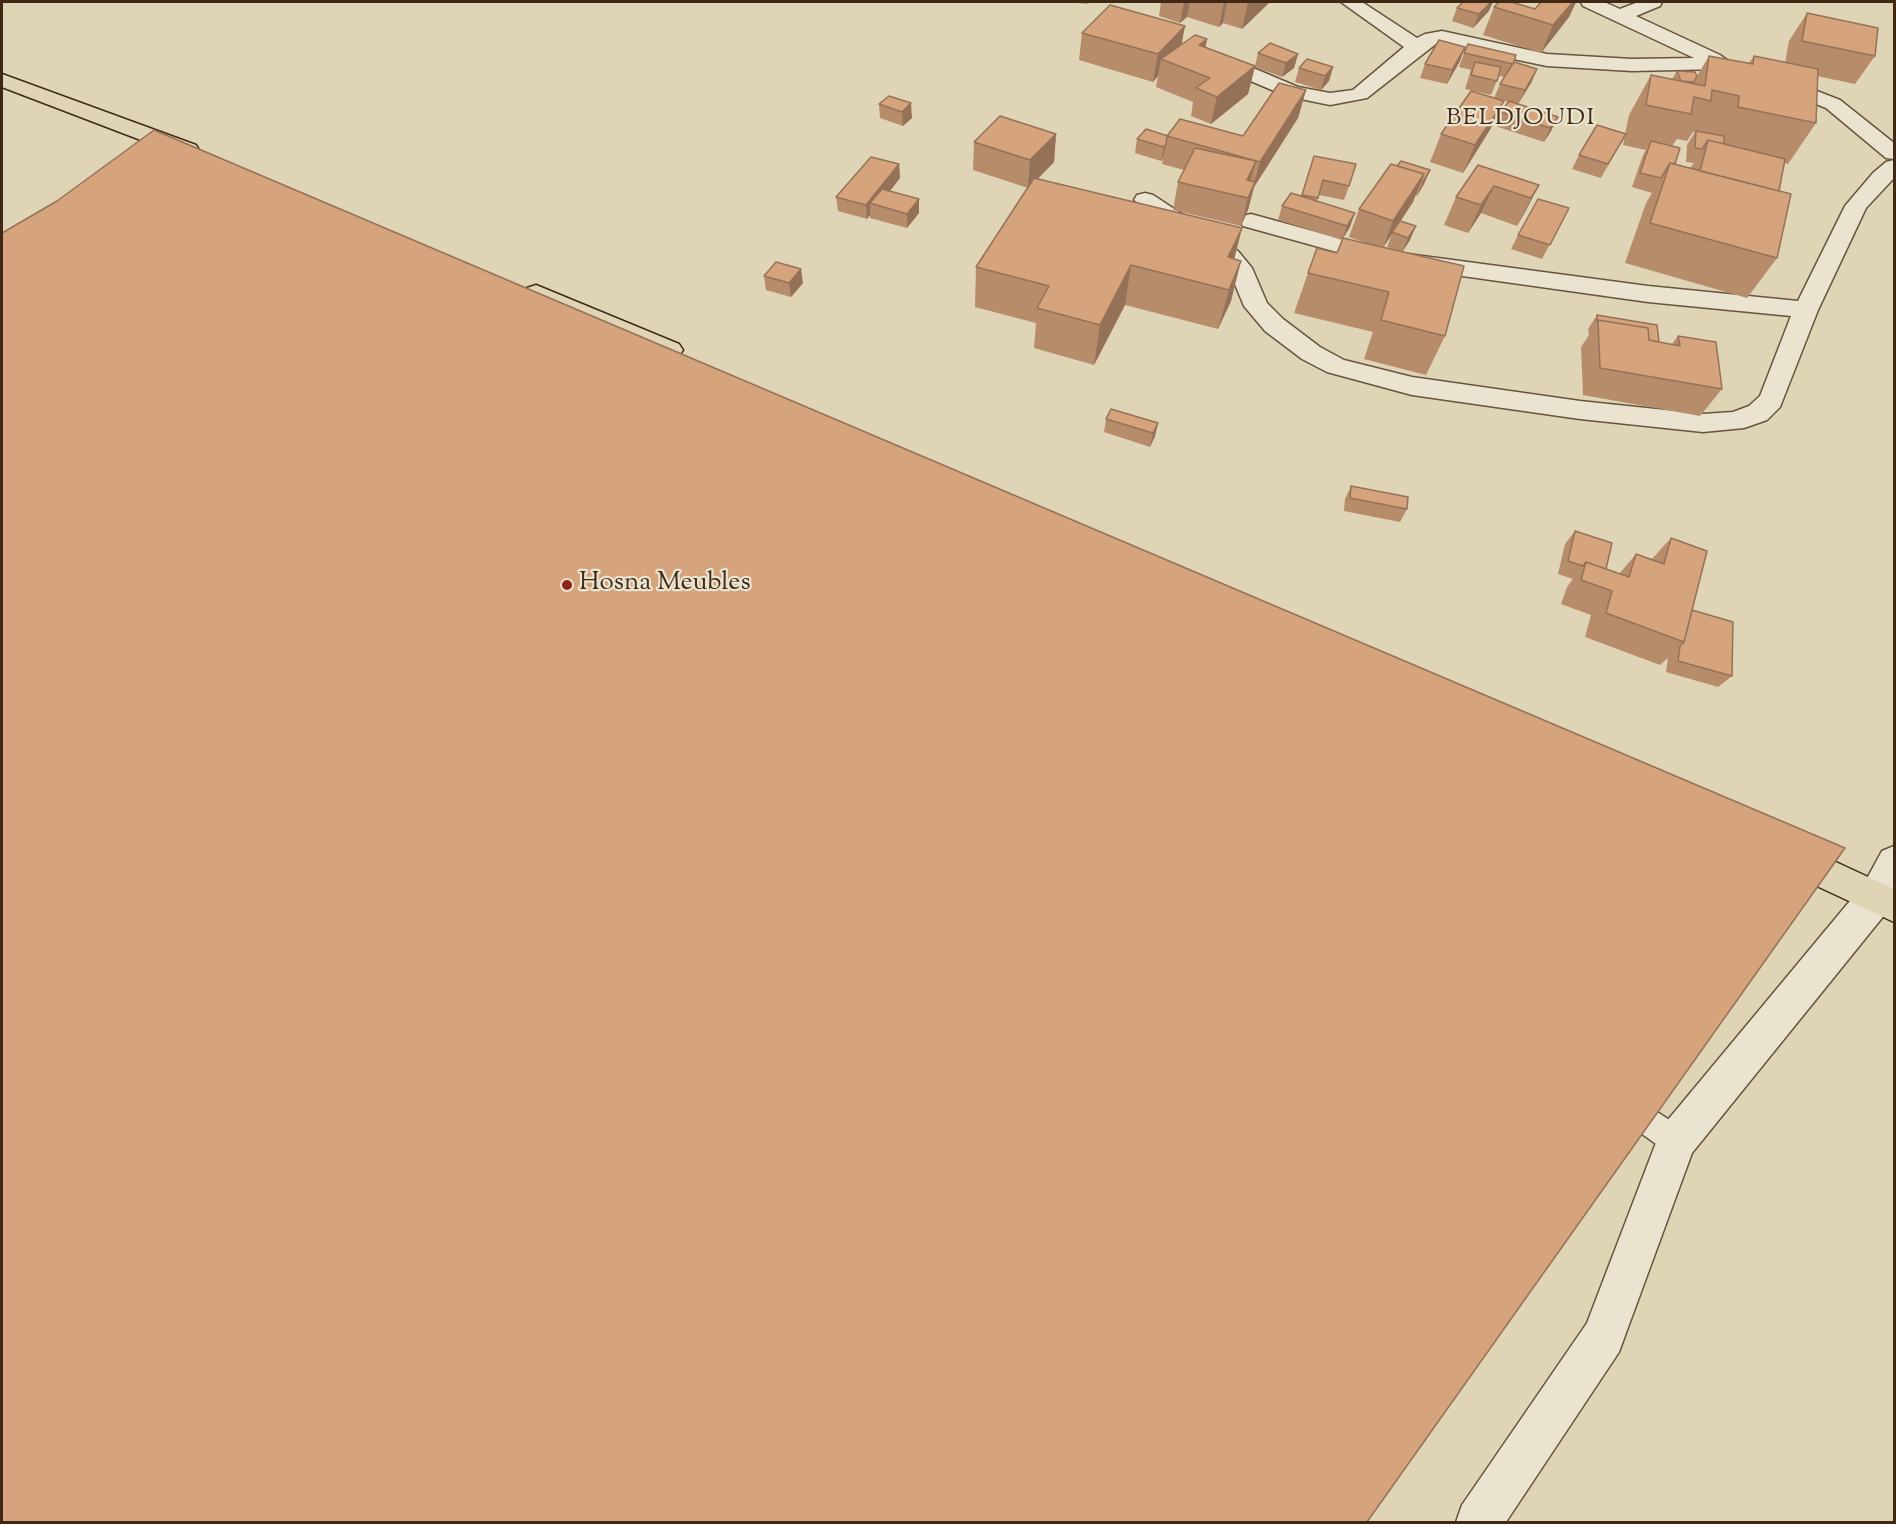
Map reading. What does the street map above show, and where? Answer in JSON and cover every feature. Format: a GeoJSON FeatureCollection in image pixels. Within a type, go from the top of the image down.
{"type":"FeatureCollection","features":[{"type":"Feature","properties":{"kind":"main road"},"geometry":{"type":"LineString","coordinates":[[2,80],[217,162]]}},
{"type":"Feature","properties":{"kind":"main road"},"geometry":{"type":"LineString","coordinates":[[509,282],[695,361]]}},
{"type":"Feature","properties":{"kind":"main road"},"geometry":{"type":"LineString","coordinates":[[1761,844],[1889,888]]}},
{"type":"Feature","properties":{"kind":"street"},"geometry":{"type":"LineString","coordinates":[[1350,2],[1417,47]]}},
{"type":"Feature","properties":{"kind":"street"},"geometry":{"type":"LineString","coordinates":[[1590,2],[1720,63],[1833,104],[1894,153]]}},
{"type":"Feature","properties":{"kind":"street"},"geometry":{"type":"LineString","coordinates":[[1619,16],[1653,2]]}},
{"type":"Feature","properties":{"kind":"street"},"geometry":{"type":"LineString","coordinates":[[1197,51],[1293,92],[1330,99],[1347,98],[1360,94],[1417,47],[1432,38],[1442,37],[1547,60],[1611,64],[1720,63]]}},
{"type":"Feature","properties":{"kind":"street"},"geometry":{"type":"LineString","coordinates":[[1145,200],[1202,235],[1230,256],[1240,268],[1256,306],[1274,326],[1311,353],[1336,366],[1412,386],[1580,410],[1704,423],[1735,421],[1758,412],[1771,402],[1806,310],[1856,206],[1881,177],[1894,167]]}},
{"type":"Feature","properties":{"kind":"street"},"geometry":{"type":"LineString","coordinates":[[1251,222],[1384,258],[1648,294],[1806,310]]}},
{"type":"Feature","properties":{"kind":"street"},"geometry":{"type":"LineString","coordinates":[[1479,1522],[1604,1336],[1676,1141],[1889,888]]}},
{"type":"Feature","properties":{"kind":"lane"},"geometry":{"type":"LineString","coordinates":[[1599,1086],[1676,1141]]}},
{"type":"Feature","properties":{"kind":"building"},"geometry":{"type":"Polygon","coordinates":[[[1463,2],[1491,2],[1479,14],[1457,8],[1463,2]]]}},
{"type":"Feature","properties":{"kind":"building"},"geometry":{"type":"Polygon","coordinates":[[[1499,2],[1511,2],[1535,9],[1541,2],[1573,2],[1553,25],[1494,7],[1499,2]]]}},
{"type":"Feature","properties":{"kind":"building"},"geometry":{"type":"Polygon","coordinates":[[[1110,5],[1185,26],[1158,54],[1082,33],[1110,5]]]}},
{"type":"Feature","properties":{"kind":"building"},"geometry":{"type":"Polygon","coordinates":[[[1807,13],[1878,28],[1875,56],[1802,41],[1807,13]]]}},
{"type":"Feature","properties":{"kind":"building"},"geometry":{"type":"Polygon","coordinates":[[[1195,35],[1207,39],[1199,45],[1255,66],[1217,97],[1196,88],[1210,78],[1161,59],[1195,35]]]}},
{"type":"Feature","properties":{"kind":"building"},"geometry":{"type":"Polygon","coordinates":[[[1439,40],[1465,47],[1452,70],[1425,64],[1439,40]]]}},
{"type":"Feature","properties":{"kind":"building"},"geometry":{"type":"Polygon","coordinates":[[[1270,43],[1298,54],[1286,63],[1258,53],[1270,43]]]}},
{"type":"Feature","properties":{"kind":"building"},"geometry":{"type":"Polygon","coordinates":[[[1468,44],[1516,55],[1513,64],[1464,53],[1468,44]]]}},
{"type":"Feature","properties":{"kind":"building"},"geometry":{"type":"Polygon","coordinates":[[[1709,56],[1753,64],[1754,56],[1818,69],[1816,123],[1738,107],[1739,96],[1712,90],[1711,101],[1694,97],[1691,114],[1646,105],[1651,75],[1705,86],[1709,56]]]}},
{"type":"Feature","properties":{"kind":"building"},"geometry":{"type":"Polygon","coordinates":[[[1307,59],[1333,67],[1325,76],[1299,68],[1307,59]]]}},
{"type":"Feature","properties":{"kind":"building"},"geometry":{"type":"Polygon","coordinates":[[[1475,62],[1501,67],[1497,81],[1471,75],[1475,62]]]}},
{"type":"Feature","properties":{"kind":"building"},"geometry":{"type":"Polygon","coordinates":[[[1514,62],[1537,69],[1525,90],[1500,84],[1514,62]]]}},
{"type":"Feature","properties":{"kind":"building"},"geometry":{"type":"Polygon","coordinates":[[[1677,71],[1695,72],[1697,76],[1694,82],[1681,81],[1677,71]]]}},
{"type":"Feature","properties":{"kind":"building"},"geometry":{"type":"Polygon","coordinates":[[[1279,83],[1306,90],[1260,162],[1167,136],[1180,119],[1243,136],[1279,83]]]}},
{"type":"Feature","properties":{"kind":"building"},"geometry":{"type":"Polygon","coordinates":[[[1471,91],[1504,101],[1475,145],[1441,134],[1471,91]]]}},
{"type":"Feature","properties":{"kind":"building"},"geometry":{"type":"Polygon","coordinates":[[[889,96],[911,103],[902,112],[879,104],[889,96]]]}},
{"type":"Feature","properties":{"kind":"building"},"geometry":{"type":"Polygon","coordinates":[[[1509,101],[1558,117],[1550,128],[1501,112],[1509,101]]]}},
{"type":"Feature","properties":{"kind":"building"},"geometry":{"type":"Polygon","coordinates":[[[1000,116],[1056,134],[1030,160],[974,142],[1000,116]]]}},
{"type":"Feature","properties":{"kind":"building"},"geometry":{"type":"Polygon","coordinates":[[[1597,125],[1626,134],[1608,164],[1579,155],[1597,125]]]}},
{"type":"Feature","properties":{"kind":"building"},"geometry":{"type":"Polygon","coordinates":[[[1146,129],[1171,137],[1167,136],[1164,147],[1137,139],[1146,129]]]}},
{"type":"Feature","properties":{"kind":"building","name":"Hosna Meubles"},"geometry":{"type":"Polygon","coordinates":[[[154,130],[1845,848],[1367,1522],[2,1522],[2,233],[57,201],[154,130]]]}},
{"type":"Feature","properties":{"kind":"building"},"geometry":{"type":"Polygon","coordinates":[[[1696,131],[1724,136],[1724,144],[1708,140],[1702,149],[1695,148],[1696,131]]]}},
{"type":"Feature","properties":{"kind":"building"},"geometry":{"type":"Polygon","coordinates":[[[1708,140],[1785,159],[1779,191],[1700,171],[1708,140]]]}},
{"type":"Feature","properties":{"kind":"building"},"geometry":{"type":"Polygon","coordinates":[[[1651,141],[1680,148],[1675,164],[1670,163],[1661,178],[1640,173],[1651,141]]]}},
{"type":"Feature","properties":{"kind":"building"},"geometry":{"type":"Polygon","coordinates":[[[1195,148],[1256,161],[1247,180],[1255,182],[1248,198],[1178,182],[1195,148]]]}},
{"type":"Feature","properties":{"kind":"building"},"geometry":{"type":"Polygon","coordinates":[[[1314,156],[1356,164],[1349,186],[1323,180],[1318,198],[1302,195],[1314,156]]]}},
{"type":"Feature","properties":{"kind":"building"},"geometry":{"type":"Polygon","coordinates":[[[871,157],[899,164],[866,205],[836,197],[871,157]]]}},
{"type":"Feature","properties":{"kind":"building"},"geometry":{"type":"Polygon","coordinates":[[[1401,161],[1430,170],[1423,182],[1421,181],[1424,174],[1397,166],[1401,161]]]}},
{"type":"Feature","properties":{"kind":"building"},"geometry":{"type":"Polygon","coordinates":[[[1670,163],[1791,194],[1777,258],[1650,223],[1670,163]]]}},
{"type":"Feature","properties":{"kind":"building"},"geometry":{"type":"Polygon","coordinates":[[[1391,164],[1424,174],[1393,221],[1359,209],[1391,164]]]}},
{"type":"Feature","properties":{"kind":"building"},"geometry":{"type":"Polygon","coordinates":[[[1478,165],[1539,185],[1531,198],[1494,186],[1481,205],[1456,197],[1478,165]]]}},
{"type":"Feature","properties":{"kind":"building"},"geometry":{"type":"Polygon","coordinates":[[[1034,178],[1242,228],[1228,257],[1241,261],[1229,290],[1131,265],[1100,325],[1037,308],[1049,286],[976,267],[1034,178]]]}},
{"type":"Feature","properties":{"kind":"building"},"geometry":{"type":"Polygon","coordinates":[[[882,189],[919,199],[907,214],[870,203],[882,189]]]}},
{"type":"Feature","properties":{"kind":"building"},"geometry":{"type":"Polygon","coordinates":[[[1291,193],[1355,213],[1347,226],[1282,206],[1291,193]]]}},
{"type":"Feature","properties":{"kind":"building"},"geometry":{"type":"Polygon","coordinates":[[[1538,199],[1569,208],[1550,245],[1518,235],[1538,199]]]}},
{"type":"Feature","properties":{"kind":"building"},"geometry":{"type":"Polygon","coordinates":[[[1400,221],[1416,226],[1408,238],[1392,232],[1400,221]]]}},
{"type":"Feature","properties":{"kind":"building"},"geometry":{"type":"Polygon","coordinates":[[[1343,238],[1464,266],[1445,336],[1381,320],[1389,292],[1308,273],[1317,248],[1337,253],[1343,238]]]}},
{"type":"Feature","properties":{"kind":"building"},"geometry":{"type":"Polygon","coordinates":[[[776,262],[801,269],[789,283],[764,276],[776,262]]]}},
{"type":"Feature","properties":{"kind":"building"},"geometry":{"type":"Polygon","coordinates":[[[1597,315],[1657,325],[1659,342],[1649,340],[1648,328],[1597,321],[1597,315]]]}},
{"type":"Feature","properties":{"kind":"building"},"geometry":{"type":"Polygon","coordinates":[[[1598,320],[1648,328],[1649,340],[1680,346],[1678,336],[1716,342],[1722,389],[1600,368],[1598,320]]]}},
{"type":"Feature","properties":{"kind":"building"},"geometry":{"type":"Polygon","coordinates":[[[1111,409],[1158,423],[1153,433],[1106,419],[1111,409]]]}},
{"type":"Feature","properties":{"kind":"building"},"geometry":{"type":"Polygon","coordinates":[[[1351,486],[1408,497],[1407,509],[1350,498],[1351,486]]]}},
{"type":"Feature","properties":{"kind":"building"},"geometry":{"type":"Polygon","coordinates":[[[1575,531],[1612,543],[1606,569],[1586,562],[1583,566],[1568,561],[1575,531]]]}},
{"type":"Feature","properties":{"kind":"building"},"geometry":{"type":"Polygon","coordinates":[[[1671,538],[1707,551],[1684,642],[1606,613],[1612,591],[1581,580],[1586,562],[1629,577],[1636,554],[1664,564],[1671,538]]]}},
{"type":"Feature","properties":{"kind":"building"},"geometry":{"type":"Polygon","coordinates":[[[1692,610],[1733,622],[1732,676],[1678,661],[1680,646],[1684,642],[1692,610]]]}},
{"type":"Feature","properties":{"kind":"place","name":"Hosna Meubles"},"geometry":{"type":"Point","coordinates":[567,585]}},
{"type":"Feature","properties":{"kind":"district","name":"BELDJOUDI"},"geometry":{"type":"Point","coordinates":[1521,120]}}]}
